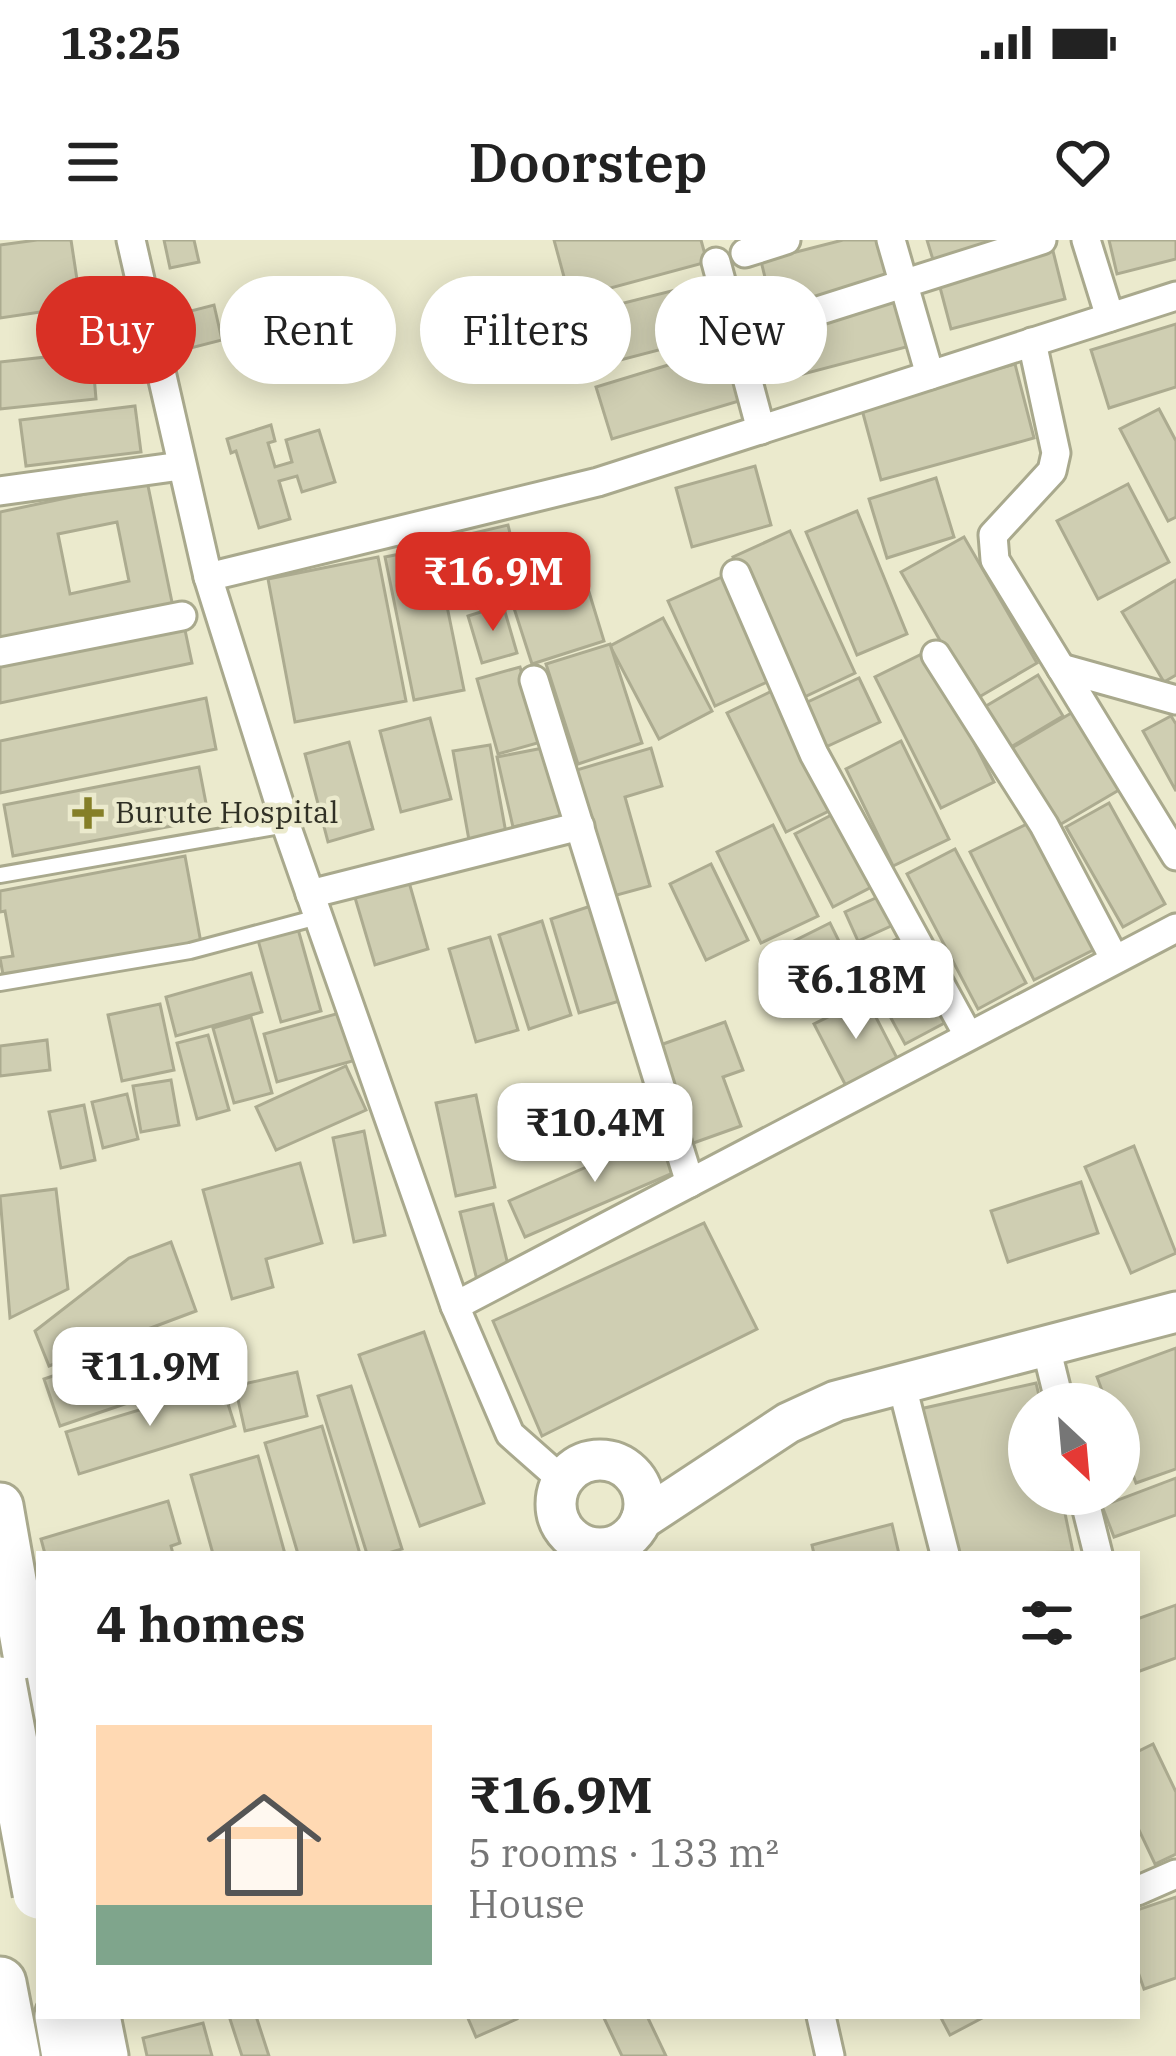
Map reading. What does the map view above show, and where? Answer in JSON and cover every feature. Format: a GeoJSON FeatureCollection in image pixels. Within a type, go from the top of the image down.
{"type":"FeatureCollection","features":[{"type":"Feature","properties":{"kind":"highway"},"geometry":{"type":"LineString","coordinates":[[0,1683],[36,1877]]}},
{"type":"Feature","properties":{"kind":"highway"},"geometry":{"type":"LineString","coordinates":[[0,1983],[14,2056]]}},
{"type":"Feature","properties":{"kind":"highway"},"geometry":{"type":"LineString","coordinates":[[62,2019],[68,2056]]}},
{"type":"Feature","properties":{"kind":"main road"},"geometry":{"type":"LineString","coordinates":[[0,1506],[36,1711]]}},
{"type":"Feature","properties":{"kind":"main road"},"geometry":{"type":"LineString","coordinates":[[98,2019],[105,2056]]}},
{"type":"Feature","properties":{"kind":"street"},"geometry":{"type":"LineString","coordinates":[[131,240],[208,577],[314,906],[455,1306],[510,1434],[562,1480]]}},
{"type":"Feature","properties":{"kind":"street"},"geometry":{"type":"LineString","coordinates":[[746,253],[786,240]]}},
{"type":"Feature","properties":{"kind":"street"},"geometry":{"type":"LineString","coordinates":[[891,240],[930,375]]}},
{"type":"Feature","properties":{"kind":"street"},"geometry":{"type":"LineString","coordinates":[[827,308],[1042,240]]}},
{"type":"Feature","properties":{"kind":"street"},"geometry":{"type":"LineString","coordinates":[[1086,240],[1110,317]]}},
{"type":"Feature","properties":{"kind":"street"},"geometry":{"type":"LineString","coordinates":[[714,254],[761,430]]}},
{"type":"Feature","properties":{"kind":"street"},"geometry":{"type":"LineString","coordinates":[[208,577],[598,482],[1176,296]]}},
{"type":"Feature","properties":{"kind":"street"},"geometry":{"type":"LineString","coordinates":[[1032,342],[1056,452],[1052,470],[993,536],[995,560],[1176,856]]}},
{"type":"Feature","properties":{"kind":"street"},"geometry":{"type":"LineString","coordinates":[[0,491],[182,466]]}},
{"type":"Feature","properties":{"kind":"street"},"geometry":{"type":"LineString","coordinates":[[736,574],[814,754],[968,1035]]}},
{"type":"Feature","properties":{"kind":"street"},"geometry":{"type":"LineString","coordinates":[[0,652],[182,616]]}},
{"type":"Feature","properties":{"kind":"street"},"geometry":{"type":"LineString","coordinates":[[936,656],[1044,825],[1114,958]]}},
{"type":"Feature","properties":{"kind":"street"},"geometry":{"type":"LineString","coordinates":[[1061,668],[1176,700]]}},
{"type":"Feature","properties":{"kind":"street"},"geometry":{"type":"LineString","coordinates":[[534,680],[690,1183]]}},
{"type":"Feature","properties":{"kind":"street"},"geometry":{"type":"LineString","coordinates":[[314,906],[580,826]]}},
{"type":"Feature","properties":{"kind":"street"},"geometry":{"type":"LineString","coordinates":[[455,1306],[1176,928]]}},
{"type":"Feature","properties":{"kind":"street"},"geometry":{"type":"LineString","coordinates":[[641,1520],[638,1482],[620,1464],[594,1460],[562,1480],[555,1509],[568,1536],[590,1551],[623,1542],[641,1520],[788,1424],[836,1401],[1176,1312]]}},
{"type":"Feature","properties":{"kind":"street"},"geometry":{"type":"LineString","coordinates":[[1046,1347],[1055,1383]]}},
{"type":"Feature","properties":{"kind":"street"},"geometry":{"type":"LineString","coordinates":[[901,1382],[944,1551]]}},
{"type":"Feature","properties":{"kind":"street"},"geometry":{"type":"LineString","coordinates":[[1088,1515],[1097,1551]]}},
{"type":"Feature","properties":{"kind":"street"},"geometry":{"type":"LineString","coordinates":[[0,1747],[36,1742]]}},
{"type":"Feature","properties":{"kind":"street"},"geometry":{"type":"LineString","coordinates":[[1140,1890],[1176,1874]]}},
{"type":"Feature","properties":{"kind":"street"},"geometry":{"type":"LineString","coordinates":[[830,2056],[831,2019]]}},
{"type":"Feature","properties":{"kind":"lane"},"geometry":{"type":"LineString","coordinates":[[0,875],[286,825]]}},
{"type":"Feature","properties":{"kind":"lane"},"geometry":{"type":"LineString","coordinates":[[0,982],[190,951],[314,906]]}},
{"type":"Feature","properties":{"kind":"building"},"geometry":{"type":"Polygon","coordinates":[[[71,240],[76,276],[36,276],[36,313],[0,318],[0,245],[71,240]]]}},
{"type":"Feature","properties":{"kind":"building"},"geometry":{"type":"Polygon","coordinates":[[[164,240],[194,240],[199,262],[170,268],[164,240]]]}},
{"type":"Feature","properties":{"kind":"building"},"geometry":{"type":"Polygon","coordinates":[[[554,240],[701,240],[707,262],[631,283],[631,276],[564,276],[554,240]]]}},
{"type":"Feature","properties":{"kind":"building"},"geometry":{"type":"Polygon","coordinates":[[[843,240],[881,240],[892,284],[827,301],[827,276],[765,276],[761,261],[843,240]]]}},
{"type":"Feature","properties":{"kind":"building"},"geometry":{"type":"Polygon","coordinates":[[[927,240],[1015,240],[934,263],[927,240]]]}},
{"type":"Feature","properties":{"kind":"building"},"geometry":{"type":"Polygon","coordinates":[[[1109,240],[1176,240],[1176,259],[1117,274],[1109,240]]]}},
{"type":"Feature","properties":{"kind":"building"},"geometry":{"type":"Polygon","coordinates":[[[1052,247],[1065,299],[951,329],[937,276],[1052,247]]]}},
{"type":"Feature","properties":{"kind":"building"},"geometry":{"type":"Polygon","coordinates":[[[655,295],[655,351],[631,357],[631,301],[655,295]]]}},
{"type":"Feature","properties":{"kind":"building"},"geometry":{"type":"Polygon","coordinates":[[[899,299],[910,346],[827,368],[827,317],[899,299]]]}},
{"type":"Feature","properties":{"kind":"building"},"geometry":{"type":"Polygon","coordinates":[[[214,305],[220,341],[196,347],[196,310],[214,305]]]}},
{"type":"Feature","properties":{"kind":"building"},"geometry":{"type":"Polygon","coordinates":[[[1176,324],[1176,387],[1109,408],[1091,350],[1176,324]]]}},
{"type":"Feature","properties":{"kind":"building"},"geometry":{"type":"Polygon","coordinates":[[[36,358],[36,384],[95,384],[96,399],[0,409],[0,362],[36,358]]]}},
{"type":"Feature","properties":{"kind":"building"},"geometry":{"type":"Polygon","coordinates":[[[1015,364],[1034,438],[881,480],[861,406],[1015,364]]]}},
{"type":"Feature","properties":{"kind":"building"},"geometry":{"type":"Polygon","coordinates":[[[655,369],[655,384],[745,384],[749,398],[612,439],[596,387],[631,384],[631,376],[655,369]]]}},
{"type":"Feature","properties":{"kind":"building"},"geometry":{"type":"Polygon","coordinates":[[[135,406],[141,452],[26,466],[20,420],[135,406]]]}},
{"type":"Feature","properties":{"kind":"building"},"geometry":{"type":"Polygon","coordinates":[[[1159,409],[1176,441],[1176,517],[1168,521],[1120,429],[1159,409]]]}},
{"type":"Feature","properties":{"kind":"building"},"geometry":{"type":"Polygon","coordinates":[[[271,425],[275,441],[268,443],[275,467],[292,462],[286,440],[319,430],[335,482],[302,492],[297,476],[279,481],[290,519],[259,528],[236,451],[231,453],[227,439],[271,425]]]}},
{"type":"Feature","properties":{"kind":"building"},"geometry":{"type":"Polygon","coordinates":[[[755,466],[771,525],[692,547],[676,488],[755,466]]]}},
{"type":"Feature","properties":{"kind":"building"},"geometry":{"type":"Polygon","coordinates":[[[936,478],[954,537],[887,558],[869,499],[936,478]]]}},
{"type":"Feature","properties":{"kind":"building"},"geometry":{"type":"Polygon","coordinates":[[[147,481],[173,607],[0,644],[0,512],[147,481]],[[117,522],[58,534],[70,594],[129,581],[117,522]]]}},
{"type":"Feature","properties":{"kind":"building"},"geometry":{"type":"Polygon","coordinates":[[[1128,484],[1169,562],[1098,599],[1057,521],[1128,484]]]}},
{"type":"Feature","properties":{"kind":"building"},"geometry":{"type":"Polygon","coordinates":[[[857,511],[907,634],[857,655],[806,532],[857,511]]]}},
{"type":"Feature","properties":{"kind":"building"},"geometry":{"type":"Polygon","coordinates":[[[508,525],[522,583],[463,598],[448,539],[508,525]]]}},
{"type":"Feature","properties":{"kind":"building"},"geometry":{"type":"Polygon","coordinates":[[[790,531],[855,673],[798,700],[733,557],[790,531]]]}},
{"type":"Feature","properties":{"kind":"building"},"geometry":{"type":"Polygon","coordinates":[[[964,537],[1037,663],[974,700],[901,572],[964,537]]]}},
{"type":"Feature","properties":{"kind":"building"},"geometry":{"type":"Polygon","coordinates":[[[435,547],[464,690],[414,700],[385,557],[435,547]]]}},
{"type":"Feature","properties":{"kind":"building"},"geometry":{"type":"Polygon","coordinates":[[[378,557],[406,701],[295,722],[268,579],[378,557]]]}},
{"type":"Feature","properties":{"kind":"building"},"geometry":{"type":"Polygon","coordinates":[[[731,573],[778,677],[715,706],[668,601],[731,573]]]}},
{"type":"Feature","properties":{"kind":"building"},"geometry":{"type":"Polygon","coordinates":[[[585,579],[604,641],[532,664],[512,602],[585,579]]]}},
{"type":"Feature","properties":{"kind":"building"},"geometry":{"type":"Polygon","coordinates":[[[1176,580],[1176,675],[1164,682],[1122,612],[1176,580]]]}},
{"type":"Feature","properties":{"kind":"building"},"geometry":{"type":"Polygon","coordinates":[[[503,605],[517,653],[482,663],[468,616],[503,605]]]}},
{"type":"Feature","properties":{"kind":"building"},"geometry":{"type":"Polygon","coordinates":[[[182,616],[192,663],[0,703],[0,655],[182,616]]]}},
{"type":"Feature","properties":{"kind":"building"},"geometry":{"type":"Polygon","coordinates":[[[663,618],[712,711],[659,739],[610,646],[663,618]]]}},
{"type":"Feature","properties":{"kind":"building"},"geometry":{"type":"Polygon","coordinates":[[[610,644],[642,743],[578,764],[546,664],[610,644]]]}},
{"type":"Feature","properties":{"kind":"building"},"geometry":{"type":"Polygon","coordinates":[[[928,651],[994,782],[941,808],[875,677],[928,651]]]}},
{"type":"Feature","properties":{"kind":"building"},"geometry":{"type":"Polygon","coordinates":[[[520,667],[541,742],[498,754],[477,679],[520,667]]]}},
{"type":"Feature","properties":{"kind":"building"},"geometry":{"type":"Polygon","coordinates":[[[1038,675],[1063,716],[1001,753],[976,712],[1038,675]]]}},
{"type":"Feature","properties":{"kind":"building"},"geometry":{"type":"Polygon","coordinates":[[[859,678],[880,722],[817,751],[797,707],[859,678]]]}},
{"type":"Feature","properties":{"kind":"building"},"geometry":{"type":"Polygon","coordinates":[[[778,688],[837,807],[786,832],[727,713],[778,688]]]}},
{"type":"Feature","properties":{"kind":"building"},"geometry":{"type":"Polygon","coordinates":[[[206,698],[216,749],[0,793],[0,741],[206,698]]]}},
{"type":"Feature","properties":{"kind":"building"},"geometry":{"type":"Polygon","coordinates":[[[1073,712],[1119,790],[1056,827],[1010,749],[1073,712]]]}},
{"type":"Feature","properties":{"kind":"building"},"geometry":{"type":"Polygon","coordinates":[[[1171,716],[1176,724],[1176,791],[1143,731],[1171,716]]]}},
{"type":"Feature","properties":{"kind":"building"},"geometry":{"type":"Polygon","coordinates":[[[430,718],[451,799],[401,812],[380,731],[430,718]]]}},
{"type":"Feature","properties":{"kind":"building"},"geometry":{"type":"Polygon","coordinates":[[[901,741],[949,839],[893,866],[846,769],[901,741]]]}},
{"type":"Feature","properties":{"kind":"building"},"geometry":{"type":"Polygon","coordinates":[[[349,742],[373,829],[328,842],[305,754],[349,742]]]}},
{"type":"Feature","properties":{"kind":"building"},"geometry":{"type":"Polygon","coordinates":[[[490,745],[506,833],[469,840],[453,751],[490,745]]]}},
{"type":"Feature","properties":{"kind":"building"},"geometry":{"type":"Polygon","coordinates":[[[543,748],[566,815],[513,827],[497,757],[543,748]]]}},
{"type":"Feature","properties":{"kind":"building"},"geometry":{"type":"Polygon","coordinates":[[[651,748],[662,786],[625,797],[650,886],[606,898],[570,772],[651,748]]]}},
{"type":"Feature","properties":{"kind":"building"},"geometry":{"type":"Polygon","coordinates":[[[199,767],[209,819],[13,856],[4,805],[199,767]]]}},
{"type":"Feature","properties":{"kind":"building"},"geometry":{"type":"Polygon","coordinates":[[[1109,803],[1165,904],[1123,927],[1066,827],[1109,803]]]}},
{"type":"Feature","properties":{"kind":"building"},"geometry":{"type":"Polygon","coordinates":[[[845,808],[883,881],[833,907],[795,834],[845,808]]]}},
{"type":"Feature","properties":{"kind":"building"},"geometry":{"type":"Polygon","coordinates":[[[1035,820],[1099,947],[1034,980],[970,852],[1035,820]]]}},
{"type":"Feature","properties":{"kind":"building"},"geometry":{"type":"Polygon","coordinates":[[[773,825],[818,916],[761,943],[717,852],[773,825]]]}},
{"type":"Feature","properties":{"kind":"building"},"geometry":{"type":"Polygon","coordinates":[[[955,849],[1026,983],[978,1009],[907,874],[955,849]]]}},
{"type":"Feature","properties":{"kind":"building"},"geometry":{"type":"Polygon","coordinates":[[[185,856],[201,943],[4,980],[0,958],[13,956],[5,911],[0,912],[0,891],[185,856]]]}},
{"type":"Feature","properties":{"kind":"building"},"geometry":{"type":"Polygon","coordinates":[[[711,864],[748,940],[706,960],[670,884],[711,864]]]}},
{"type":"Feature","properties":{"kind":"building"},"geometry":{"type":"Polygon","coordinates":[[[407,875],[428,949],[375,965],[353,891],[407,875]]]}},
{"type":"Feature","properties":{"kind":"building"},"geometry":{"type":"Polygon","coordinates":[[[889,892],[902,921],[858,941],[845,912],[889,892]]]}},
{"type":"Feature","properties":{"kind":"building"},"geometry":{"type":"Polygon","coordinates":[[[594,905],[623,1000],[579,1013],[551,919],[594,905]]]}},
{"type":"Feature","properties":{"kind":"building"},"geometry":{"type":"Polygon","coordinates":[[[542,921],[571,1015],[529,1029],[499,935],[542,921]]]}},
{"type":"Feature","properties":{"kind":"building"},"geometry":{"type":"Polygon","coordinates":[[[830,923],[862,988],[812,1013],[780,948],[830,923]]]}},
{"type":"Feature","properties":{"kind":"building"},"geometry":{"type":"Polygon","coordinates":[[[298,929],[321,1011],[281,1022],[258,940],[298,929]]]}},
{"type":"Feature","properties":{"kind":"building"},"geometry":{"type":"Polygon","coordinates":[[[910,932],[956,1017],[905,1044],[859,959],[910,932]]]}},
{"type":"Feature","properties":{"kind":"building"},"geometry":{"type":"Polygon","coordinates":[[[490,937],[518,1030],[476,1042],[449,949],[490,937]]]}},
{"type":"Feature","properties":{"kind":"building"},"geometry":{"type":"Polygon","coordinates":[[[251,973],[262,1012],[176,1036],[166,997],[251,973]]]}},
{"type":"Feature","properties":{"kind":"building"},"geometry":{"type":"Polygon","coordinates":[[[866,998],[898,1060],[846,1086],[814,1024],[866,998]]]}},
{"type":"Feature","properties":{"kind":"building"},"geometry":{"type":"Polygon","coordinates":[[[160,1004],[174,1070],[122,1081],[108,1015],[160,1004]]]}},
{"type":"Feature","properties":{"kind":"building"},"geometry":{"type":"Polygon","coordinates":[[[343,1012],[356,1060],[277,1082],[264,1034],[343,1012]]]}},
{"type":"Feature","properties":{"kind":"building"},"geometry":{"type":"Polygon","coordinates":[[[251,1017],[272,1093],[234,1103],[213,1028],[251,1017]]]}},
{"type":"Feature","properties":{"kind":"building"},"geometry":{"type":"Polygon","coordinates":[[[725,1022],[743,1070],[723,1077],[741,1126],[685,1146],[649,1049],[725,1022]]]}},
{"type":"Feature","properties":{"kind":"building"},"geometry":{"type":"Polygon","coordinates":[[[208,1035],[229,1110],[197,1119],[177,1043],[208,1035]]]}},
{"type":"Feature","properties":{"kind":"building"},"geometry":{"type":"Polygon","coordinates":[[[47,1040],[50,1070],[0,1076],[0,1046],[47,1040]]]}},
{"type":"Feature","properties":{"kind":"building"},"geometry":{"type":"Polygon","coordinates":[[[346,1066],[366,1110],[276,1150],[256,1107],[346,1066]]]}},
{"type":"Feature","properties":{"kind":"building"},"geometry":{"type":"Polygon","coordinates":[[[171,1080],[179,1125],[141,1132],[133,1086],[171,1080]]]}},
{"type":"Feature","properties":{"kind":"building"},"geometry":{"type":"Polygon","coordinates":[[[127,1094],[138,1139],[103,1148],[92,1102],[127,1094]]]}},
{"type":"Feature","properties":{"kind":"building"},"geometry":{"type":"Polygon","coordinates":[[[476,1095],[495,1187],[456,1196],[436,1103],[476,1095]]]}},
{"type":"Feature","properties":{"kind":"building"},"geometry":{"type":"Polygon","coordinates":[[[84,1105],[95,1160],[61,1168],[49,1112],[84,1105]]]}},
{"type":"Feature","properties":{"kind":"building"},"geometry":{"type":"Polygon","coordinates":[[[364,1131],[385,1235],[354,1242],[333,1138],[364,1131]]]}},
{"type":"Feature","properties":{"kind":"building"},"geometry":{"type":"Polygon","coordinates":[[[664,1133],[680,1170],[525,1237],[509,1201],[664,1133]]]}},
{"type":"Feature","properties":{"kind":"building"},"geometry":{"type":"Polygon","coordinates":[[[1134,1146],[1176,1253],[1131,1273],[1085,1167],[1134,1146]]]}},
{"type":"Feature","properties":{"kind":"building"},"geometry":{"type":"Polygon","coordinates":[[[300,1163],[322,1243],[266,1259],[273,1287],[232,1299],[203,1190],[300,1163]]]}},
{"type":"Feature","properties":{"kind":"building"},"geometry":{"type":"Polygon","coordinates":[[[1081,1182],[1098,1233],[1008,1262],[991,1211],[1081,1182]]]}},
{"type":"Feature","properties":{"kind":"building"},"geometry":{"type":"Polygon","coordinates":[[[56,1189],[68,1289],[10,1318],[0,1196],[56,1189]]]}},
{"type":"Feature","properties":{"kind":"building"},"geometry":{"type":"Polygon","coordinates":[[[493,1204],[510,1273],[477,1280],[460,1212],[493,1204]]]}},
{"type":"Feature","properties":{"kind":"building"},"geometry":{"type":"Polygon","coordinates":[[[704,1223],[757,1329],[542,1436],[493,1321],[704,1223]]]}},
{"type":"Feature","properties":{"kind":"building"},"geometry":{"type":"Polygon","coordinates":[[[171,1242],[196,1311],[49,1366],[35,1331],[129,1258],[171,1242]]]}},
{"type":"Feature","properties":{"kind":"building"},"geometry":{"type":"Polygon","coordinates":[[[424,1332],[484,1503],[420,1526],[359,1355],[424,1332]]]}},
{"type":"Feature","properties":{"kind":"building"},"geometry":{"type":"Polygon","coordinates":[[[145,1345],[160,1392],[60,1426],[44,1379],[145,1345]]]}},
{"type":"Feature","properties":{"kind":"building"},"geometry":{"type":"Polygon","coordinates":[[[1176,1348],[1176,1469],[1140,1482],[1140,1383],[1099,1383],[1097,1377],[1176,1348]]]}},
{"type":"Feature","properties":{"kind":"building"},"geometry":{"type":"Polygon","coordinates":[[[297,1372],[307,1416],[245,1431],[235,1386],[297,1372]]]}},
{"type":"Feature","properties":{"kind":"building"},"geometry":{"type":"Polygon","coordinates":[[[222,1385],[235,1426],[79,1474],[66,1432],[222,1385]]]}},
{"type":"Feature","properties":{"kind":"building"},"geometry":{"type":"Polygon","coordinates":[[[351,1386],[402,1549],[366,1551],[318,1396],[351,1386]]]}},
{"type":"Feature","properties":{"kind":"building"},"geometry":{"type":"Polygon","coordinates":[[[1008,1389],[1008,1515],[1065,1515],[1073,1551],[951,1551],[920,1409],[1008,1389]]]}},
{"type":"Feature","properties":{"kind":"building"},"geometry":{"type":"Polygon","coordinates":[[[322,1426],[359,1551],[297,1551],[265,1443],[322,1426]]]}},
{"type":"Feature","properties":{"kind":"building"},"geometry":{"type":"Polygon","coordinates":[[[258,1456],[284,1551],[212,1551],[191,1475],[258,1456]]]}},
{"type":"Feature","properties":{"kind":"building"},"geometry":{"type":"Polygon","coordinates":[[[1176,1478],[1176,1515],[1114,1537],[1105,1515],[1140,1515],[1140,1492],[1176,1478]]]}},
{"type":"Feature","properties":{"kind":"building"},"geometry":{"type":"Polygon","coordinates":[[[168,1501],[180,1543],[171,1546],[172,1551],[44,1551],[41,1539],[168,1501]]]}},
{"type":"Feature","properties":{"kind":"building"},"geometry":{"type":"Polygon","coordinates":[[[892,1524],[898,1551],[813,1551],[812,1545],[892,1524]]]}},
{"type":"Feature","properties":{"kind":"building"},"geometry":{"type":"Polygon","coordinates":[[[1176,1605],[1176,1658],[1140,1671],[1140,1618],[1176,1605]]]}},
{"type":"Feature","properties":{"kind":"building"},"geometry":{"type":"Polygon","coordinates":[[[1153,1744],[1176,1792],[1176,1854],[1155,1864],[1140,1832],[1140,1750],[1153,1744]]]}},
{"type":"Feature","properties":{"kind":"building"},"geometry":{"type":"Polygon","coordinates":[[[1176,1897],[1176,1978],[1144,1989],[1140,1978],[1140,1909],[1176,1897]]]}},
{"type":"Feature","properties":{"kind":"building"},"geometry":{"type":"Polygon","coordinates":[[[230,2019],[257,2019],[269,2056],[242,2056],[230,2019]]]}},
{"type":"Feature","properties":{"kind":"building"},"geometry":{"type":"Polygon","coordinates":[[[468,2019],[517,2019],[476,2037],[468,2019]]]}},
{"type":"Feature","properties":{"kind":"building"},"geometry":{"type":"Polygon","coordinates":[[[604,2019],[648,2019],[666,2056],[622,2056],[604,2019]]]}},
{"type":"Feature","properties":{"kind":"building"},"geometry":{"type":"Polygon","coordinates":[[[942,2019],[980,2019],[950,2035],[942,2019]]]}},
{"type":"Feature","properties":{"kind":"building"},"geometry":{"type":"Polygon","coordinates":[[[203,2023],[212,2056],[147,2056],[143,2038],[203,2023]]]}},
{"type":"Feature","properties":{"kind":"place","name":"Burute Hospital"},"geometry":{"type":"Point","coordinates":[88,813]}}]}
